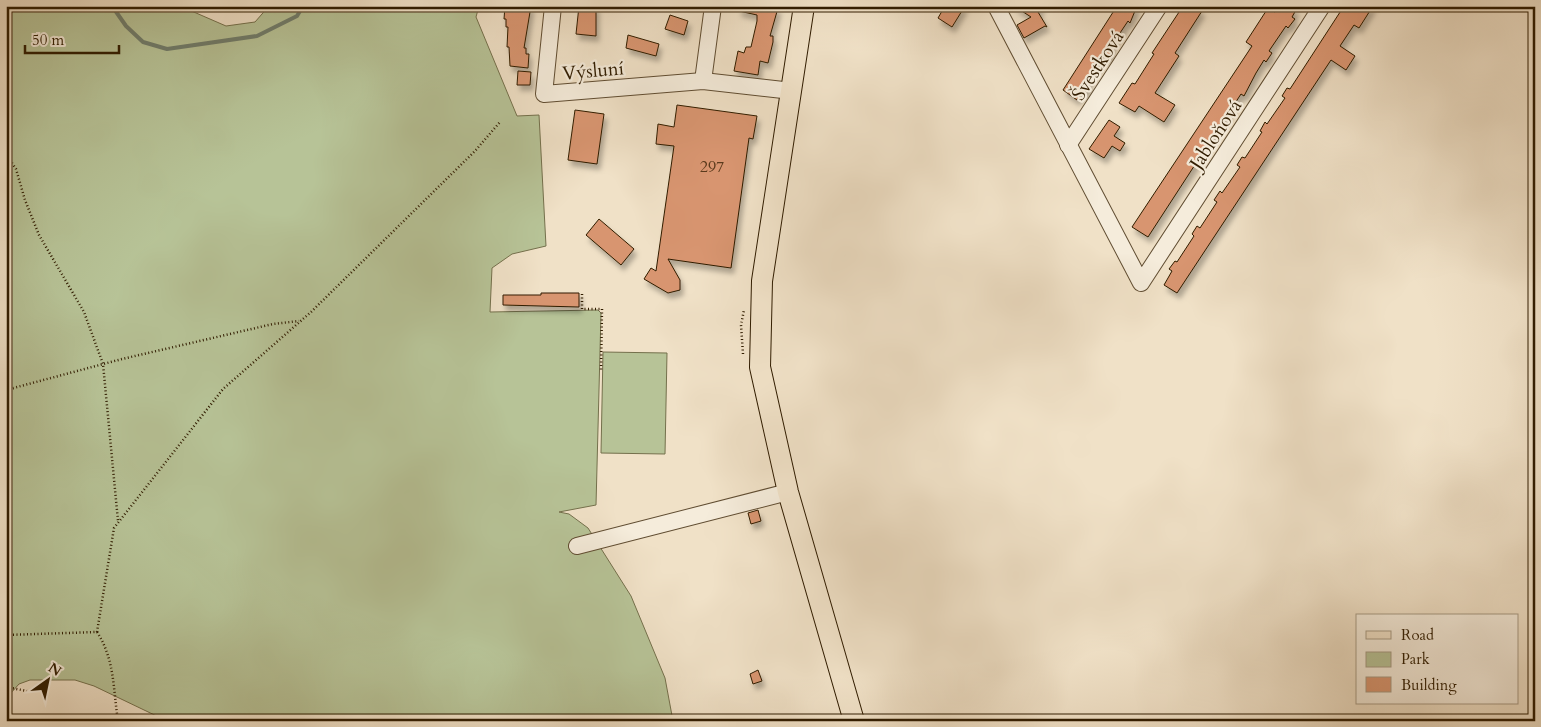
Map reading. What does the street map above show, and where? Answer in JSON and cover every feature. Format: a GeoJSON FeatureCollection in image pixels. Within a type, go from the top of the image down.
{"type":"FeatureCollection","features":[{"type":"Feature","properties":{"kind":"main road"},"geometry":{"type":"LineString","coordinates":[[804,6],[762,281],[760,367],[788,492],[854,721]]}},
{"type":"Feature","properties":{"kind":"street","name":"Výsluní"},"geometry":{"type":"LineString","coordinates":[[553,6],[544,94],[703,81]]}},
{"type":"Feature","properties":{"kind":"street"},"geometry":{"type":"LineString","coordinates":[[713,6],[703,81],[790,99]]}},
{"type":"Feature","properties":{"kind":"street"},"geometry":{"type":"LineString","coordinates":[[996,6],[1068,145]]}},
{"type":"Feature","properties":{"kind":"street","name":"Švestková"},"geometry":{"type":"LineString","coordinates":[[1068,145],[1159,6]]}},
{"type":"Feature","properties":{"kind":"street","name":"Jabloňová"},"geometry":{"type":"LineString","coordinates":[[1068,145],[1142,283],[1322,6]]}},
{"type":"Feature","properties":{"kind":"street"},"geometry":{"type":"LineString","coordinates":[[578,546],[788,492]]}},
{"type":"Feature","properties":{"kind":"path"},"geometry":{"type":"LineString","coordinates":[[118,721],[112,666],[106,647],[97,632],[114,528],[224,389],[300,321],[475,151],[500,122]]}},
{"type":"Feature","properties":{"kind":"path"},"geometry":{"type":"LineString","coordinates":[[6,154],[16,169],[25,200],[40,235],[84,312],[103,364],[118,522]]}},
{"type":"Feature","properties":{"kind":"path"},"geometry":{"type":"LineString","coordinates":[[582,294],[582,309],[602,309],[601,371]]}},
{"type":"Feature","properties":{"kind":"path"},"geometry":{"type":"LineString","coordinates":[[6,390],[103,364],[273,324],[300,321]]}},
{"type":"Feature","properties":{"kind":"path"},"geometry":{"type":"LineString","coordinates":[[6,635],[97,632]]}},
{"type":"Feature","properties":{"kind":"path"},"geometry":{"type":"LineString","coordinates":[[6,687],[27,691]]}},
{"type":"Feature","properties":{"kind":"green space"},"geometry":{"type":"Polygon","coordinates":[[[6,6],[180,6],[226,26],[255,22],[269,6],[479,6],[476,17],[517,116],[539,115],[546,246],[512,254],[492,268],[490,312],[598,310],[601,313],[596,505],[559,512],[569,514],[588,528],[631,596],[665,678],[673,721],[167,721],[94,686],[75,680],[30,680],[19,684],[11,693],[6,715],[6,6]]]}},
{"type":"Feature","properties":{"kind":"green space"},"geometry":{"type":"Polygon","coordinates":[[[603,352],[667,353],[665,454],[601,453],[603,352]]]}},
{"type":"Feature","properties":{"kind":"building"},"geometry":{"type":"Polygon","coordinates":[[[505,6],[531,6],[524,48],[526,48],[526,54],[529,54],[528,68],[510,66],[509,47],[507,47],[508,27],[506,27],[506,19],[504,19],[505,6]]]}},
{"type":"Feature","properties":{"kind":"building"},"geometry":{"type":"Polygon","coordinates":[[[579,6],[596,6],[596,36],[576,34],[579,6]]]}},
{"type":"Feature","properties":{"kind":"building"},"geometry":{"type":"Polygon","coordinates":[[[739,6],[778,8],[770,36],[773,36],[773,42],[768,63],[760,61],[758,75],[734,71],[738,51],[744,53],[746,47],[751,47],[757,21],[757,15],[739,11],[739,6]]]}},
{"type":"Feature","properties":{"kind":"building"},"geometry":{"type":"Polygon","coordinates":[[[945,6],[965,6],[952,27],[938,18],[945,6]]]}},
{"type":"Feature","properties":{"kind":"building"},"geometry":{"type":"Polygon","coordinates":[[[1014,6],[1042,6],[1038,12],[1047,27],[1045,26],[1024,38],[1017,25],[1031,17],[1014,6]]]}},
{"type":"Feature","properties":{"kind":"building"},"geometry":{"type":"Polygon","coordinates":[[[1117,6],[1137,6],[1130,23],[1128,21],[1110,48],[1113,50],[1107,59],[1104,57],[1087,84],[1090,85],[1084,94],[1081,93],[1077,100],[1063,90],[1117,6]]]}},
{"type":"Feature","properties":{"kind":"building"},"geometry":{"type":"Polygon","coordinates":[[[1183,6],[1195,6],[1202,11],[1175,53],[1179,56],[1155,93],[1175,105],[1164,122],[1139,106],[1135,112],[1119,103],[1132,83],[1135,84],[1154,54],[1152,53],[1183,6]]]}},
{"type":"Feature","properties":{"kind":"building"},"geometry":{"type":"Polygon","coordinates":[[[1279,6],[1290,6],[1296,10],[1292,17],[1295,19],[1288,28],[1286,26],[1269,51],[1272,53],[1266,62],[1264,60],[1244,96],[1241,94],[1148,237],[1132,227],[1252,46],[1246,42],[1268,8],[1275,12],[1279,6]]]}},
{"type":"Feature","properties":{"kind":"building"},"geometry":{"type":"Polygon","coordinates":[[[1344,6],[1373,6],[1359,28],[1354,25],[1340,46],[1355,56],[1346,70],[1331,60],[1177,293],[1164,285],[1172,271],[1169,269],[1175,261],[1177,262],[1194,236],[1192,234],[1197,226],[1200,228],[1217,202],[1214,200],[1220,191],[1222,193],[1240,167],[1237,165],[1242,157],[1245,158],[1262,132],[1260,131],[1265,122],[1267,124],[1285,98],[1282,96],[1287,88],[1290,89],[1344,6]]]}},
{"type":"Feature","properties":{"kind":"building"},"geometry":{"type":"Polygon","coordinates":[[[670,15],[688,21],[684,35],[665,29],[670,15]]]}},
{"type":"Feature","properties":{"kind":"building"},"geometry":{"type":"Polygon","coordinates":[[[628,35],[659,44],[656,56],[626,48],[628,35]]]}},
{"type":"Feature","properties":{"kind":"building"},"geometry":{"type":"Polygon","coordinates":[[[518,71],[531,72],[530,85],[517,85],[518,71]]]}},
{"type":"Feature","properties":{"kind":"building"},"geometry":{"type":"Polygon","coordinates":[[[677,105],[757,116],[753,139],[749,138],[731,268],[668,259],[680,280],[680,290],[668,293],[644,279],[651,268],[656,271],[674,146],[656,144],[658,124],[674,127],[677,105]]]}},
{"type":"Feature","properties":{"kind":"building"},"geometry":{"type":"Polygon","coordinates":[[[575,110],[604,114],[597,164],[568,160],[575,110]]]}},
{"type":"Feature","properties":{"kind":"building"},"geometry":{"type":"Polygon","coordinates":[[[1109,120],[1120,127],[1114,136],[1125,143],[1120,151],[1112,146],[1104,158],[1089,149],[1109,120]]]}},
{"type":"Feature","properties":{"kind":"building"},"geometry":{"type":"Polygon","coordinates":[[[599,219],[634,249],[621,265],[586,235],[599,219]]]}},
{"type":"Feature","properties":{"kind":"building"},"geometry":{"type":"Polygon","coordinates":[[[541,293],[579,293],[579,307],[503,305],[503,295],[541,295],[541,293]]]}},
{"type":"Feature","properties":{"kind":"building"},"geometry":{"type":"Polygon","coordinates":[[[758,510],[761,521],[751,524],[748,513],[758,510]]]}},
{"type":"Feature","properties":{"kind":"building"},"geometry":{"type":"Polygon","coordinates":[[[758,670],[762,681],[753,684],[750,674],[758,670]]]}},
{"type":"Feature","properties":{"kind":"waterway"},"geometry":{"type":"LineString","coordinates":[[112,6],[126,26],[143,42],[167,49],[257,36],[297,16],[303,6]]}}]}
